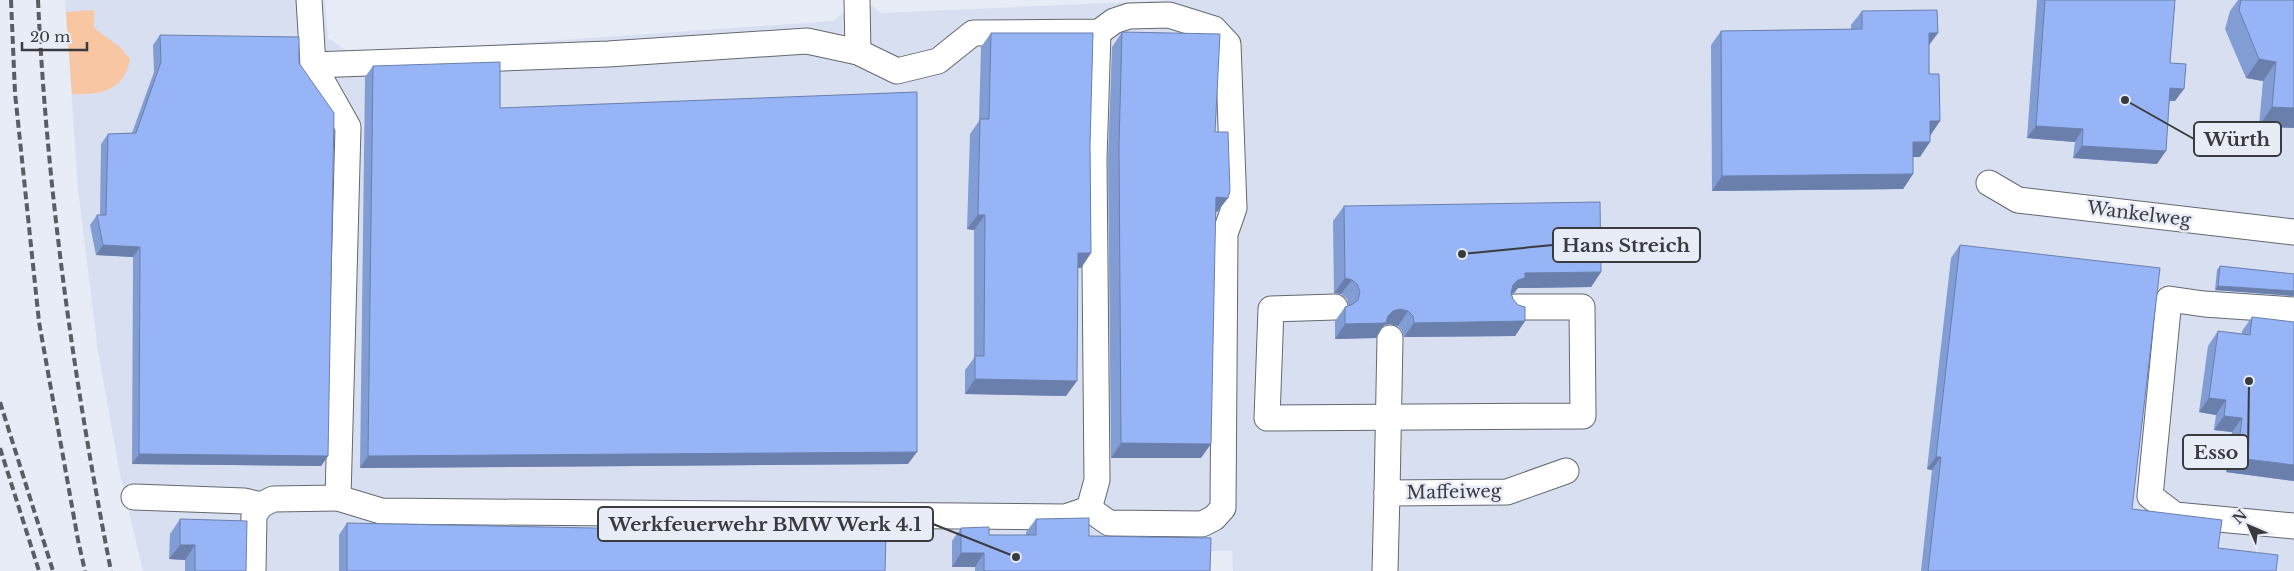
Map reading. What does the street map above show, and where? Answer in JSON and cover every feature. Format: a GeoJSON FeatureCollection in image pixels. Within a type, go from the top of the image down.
{"type":"FeatureCollection","features":[{"type":"Feature","properties":{"kind":"street"},"geometry":{"type":"LineString","coordinates":[[309,0],[313,65],[348,127],[338,498]]}},
{"type":"Feature","properties":{"kind":"street"},"geometry":{"type":"LineString","coordinates":[[857,0],[858,52]]}},
{"type":"Feature","properties":{"kind":"street"},"geometry":{"type":"LineString","coordinates":[[313,65],[608,54],[807,41],[858,52],[896,71],[938,62],[973,34],[1098,32],[1114,22],[1129,16],[1170,15],[1214,29],[1228,44],[1234,208],[1225,234],[1223,508],[1214,518],[1202,524],[1109,523],[1089,509]]}},
{"type":"Feature","properties":{"kind":"street"},"geometry":{"type":"LineString","coordinates":[[1089,509],[1097,480],[1094,159],[1098,32]]}},
{"type":"Feature","properties":{"kind":"street","name":"Wankelweg"},"geometry":{"type":"LineString","coordinates":[[1989,183],[2018,200],[2294,232]]}},
{"type":"Feature","properties":{"kind":"street"},"geometry":{"type":"LineString","coordinates":[[2294,310],[2204,304],[2169,299],[2150,496],[2175,515],[2294,526]]}},
{"type":"Feature","properties":{"kind":"street"},"geometry":{"type":"LineString","coordinates":[[1335,307],[1270,309],[1267,418],[1583,416],[1582,307],[1515,307]]}},
{"type":"Feature","properties":{"kind":"street"},"geometry":{"type":"LineString","coordinates":[[1387,493],[1390,338]]}},
{"type":"Feature","properties":{"kind":"street","name":"Maffeiweg"},"geometry":{"type":"LineString","coordinates":[[1385,571],[1387,493],[1507,492],[1566,471]]}},
{"type":"Feature","properties":{"kind":"street"},"geometry":{"type":"LineString","coordinates":[[134,497],[244,501],[261,505]]}},
{"type":"Feature","properties":{"kind":"street"},"geometry":{"type":"LineString","coordinates":[[253,571],[254,515],[261,505],[273,499],[338,498],[381,510],[1065,517],[1089,509]]}},
{"type":"Feature","properties":{"kind":"shaded area"},"geometry":{"type":"Polygon","coordinates":[[[65,0],[325,0],[328,38],[348,51],[476,46],[833,21],[844,12],[849,0],[865,1],[881,13],[1175,0],[2294,0],[2294,571],[1233,571],[1232,551],[1201,551],[1201,571],[143,571],[120,474],[98,351],[78,189],[65,0]]]}},
{"type":"Feature","properties":{"kind":"shaded area"},"geometry":{"type":"Polygon","coordinates":[[[94,10],[94,28],[121,48],[130,59],[127,70],[122,78],[110,89],[102,92],[72,94],[66,12],[94,10]]]}},
{"type":"Feature","properties":{"kind":"building"},"geometry":{"type":"Polygon","coordinates":[[[2045,0],[2175,0],[2170,63],[2186,64],[2184,89],[2170,88],[2166,151],[2082,146],[2083,129],[2036,126],[2045,0]]]}},
{"type":"Feature","properties":{"kind":"building"},"geometry":{"type":"Polygon","coordinates":[[[2241,0],[2294,0],[2294,108],[2272,107],[2276,62],[2259,59],[2239,10],[2241,0]]]}},
{"type":"Feature","properties":{"kind":"building"},"geometry":{"type":"Polygon","coordinates":[[[1937,10],[1938,33],[1929,33],[1929,74],[1939,74],[1940,121],[1930,121],[1930,142],[1913,142],[1913,174],[1722,176],[1721,31],[1862,29],[1862,11],[1937,10]]]}},
{"type":"Feature","properties":{"kind":"building"},"geometry":{"type":"Polygon","coordinates":[[[1122,32],[1220,34],[1215,132],[1228,132],[1230,191],[1228,198],[1216,197],[1211,444],[1121,443],[1119,145],[1122,32]]]}},
{"type":"Feature","properties":{"kind":"building"},"geometry":{"type":"Polygon","coordinates":[[[991,33],[1093,33],[1090,145],[1091,253],[1078,253],[1077,381],[975,379],[975,356],[984,356],[985,215],[978,215],[980,119],[989,119],[991,33]]]}},
{"type":"Feature","properties":{"kind":"building"},"geometry":{"type":"Polygon","coordinates":[[[160,35],[299,37],[299,63],[334,113],[328,456],[139,454],[140,247],[103,245],[97,215],[106,215],[108,134],[136,133],[161,62],[160,35]]]}},
{"type":"Feature","properties":{"kind":"building"},"geometry":{"type":"Polygon","coordinates":[[[500,62],[500,108],[917,92],[917,452],[368,456],[373,66],[500,62]]]}},
{"type":"Feature","properties":{"kind":"building"},"geometry":{"type":"Polygon","coordinates":[[[1600,202],[1601,272],[1525,273],[1525,278],[1518,280],[1513,285],[1511,293],[1518,305],[1525,307],[1525,321],[1414,323],[1413,316],[1408,311],[1400,309],[1393,311],[1388,316],[1386,323],[1345,324],[1345,307],[1358,300],[1360,292],[1357,284],[1345,278],[1344,206],[1600,202]]]}},
{"type":"Feature","properties":{"kind":"building"},"geometry":{"type":"Polygon","coordinates":[[[1960,245],[2160,268],[2132,509],[2222,520],[2218,548],[2278,555],[2276,571],[1928,571],[1941,457],[1936,457],[1960,245]]]}},
{"type":"Feature","properties":{"kind":"building"},"geometry":{"type":"Polygon","coordinates":[[[2220,266],[2294,274],[2294,291],[2218,286],[2220,266]]]}},
{"type":"Feature","properties":{"kind":"building"},"geometry":{"type":"Polygon","coordinates":[[[2252,317],[2294,322],[2294,465],[2237,458],[2242,418],[2224,416],[2226,400],[2209,398],[2218,331],[2250,335],[2252,317]]]}},
{"type":"Feature","properties":{"kind":"building"},"geometry":{"type":"Polygon","coordinates":[[[1089,518],[1089,536],[1211,538],[1210,571],[984,571],[984,553],[961,553],[961,528],[989,527],[989,535],[1036,535],[1036,519],[1089,518]]]}},
{"type":"Feature","properties":{"kind":"building"},"geometry":{"type":"Polygon","coordinates":[[[180,519],[247,521],[246,571],[195,571],[195,545],[180,545],[180,519]]]}},
{"type":"Feature","properties":{"kind":"building"},"geometry":{"type":"Polygon","coordinates":[[[347,523],[886,534],[885,571],[347,571],[347,523]]]}},
{"type":"Feature","properties":{"kind":"railway"},"geometry":{"type":"LineString","coordinates":[[11,0],[15,93],[39,322],[85,571]]}},
{"type":"Feature","properties":{"kind":"railway"},"geometry":{"type":"LineString","coordinates":[[38,0],[48,144],[64,287],[85,429],[111,571]]}},
{"type":"Feature","properties":{"kind":"railway"},"geometry":{"type":"LineString","coordinates":[[0,402],[53,571]]}},
{"type":"Feature","properties":{"kind":"railway"},"geometry":{"type":"LineString","coordinates":[[0,448],[39,571]]}},
{"type":"Feature","properties":{"kind":"place","name":"Würth"},"geometry":{"type":"Point","coordinates":[2125,100]}},
{"type":"Feature","properties":{"kind":"place","name":"Hans Streich"},"geometry":{"type":"Point","coordinates":[1462,254]}},
{"type":"Feature","properties":{"kind":"place","name":"Esso"},"geometry":{"type":"Point","coordinates":[2249,381]}},
{"type":"Feature","properties":{"kind":"place","name":"Werkfeuerwehr BMW Werk 4.1"},"geometry":{"type":"Point","coordinates":[1016,557]}}]}
